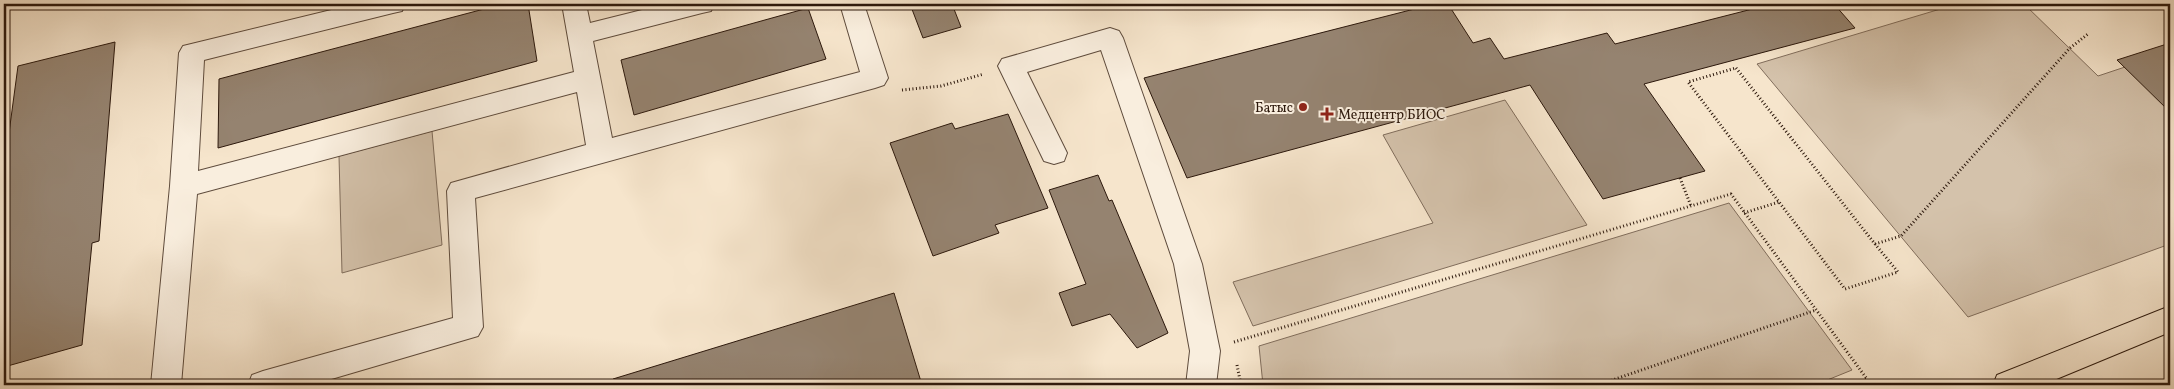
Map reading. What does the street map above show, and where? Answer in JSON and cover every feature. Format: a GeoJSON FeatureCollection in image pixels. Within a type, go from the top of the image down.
{"type":"FeatureCollection","features":[{"type":"Feature","properties":{"kind":"main road"},"geometry":{"type":"LineString","coordinates":[[2018,383],[2170,319]]}},
{"type":"Feature","properties":{"kind":"lane"},"geometry":{"type":"LineString","coordinates":[[166,385],[184,186],[192,53],[393,4]]}},
{"type":"Feature","properties":{"kind":"lane"},"geometry":{"type":"LineString","coordinates":[[574,4],[601,152]]}},
{"type":"Feature","properties":{"kind":"lane"},"geometry":{"type":"LineString","coordinates":[[580,35],[702,4]]}},
{"type":"Feature","properties":{"kind":"lane"},"geometry":{"type":"LineString","coordinates":[[263,385],[468,327],[461,191],[875,78],[852,4]]}},
{"type":"Feature","properties":{"kind":"lane"},"geometry":{"type":"LineString","coordinates":[[1054,153],[1011,66],[1110,38],[1188,264],[1205,350],[1201,385]]}},
{"type":"Feature","properties":{"kind":"lane"},"geometry":{"type":"LineString","coordinates":[[184,186],[587,78]]}},
{"type":"Feature","properties":{"kind":"path"},"geometry":{"type":"LineString","coordinates":[[1875,244],[1901,236],[2070,48],[2088,34]]}},
{"type":"Feature","properties":{"kind":"path"},"geometry":{"type":"LineString","coordinates":[[875,78],[902,90],[941,86],[1011,66]]}},
{"type":"Feature","properties":{"kind":"path"},"geometry":{"type":"LineString","coordinates":[[1736,68],[1898,272],[1846,290],[1779,202],[1688,82],[1736,68]]}},
{"type":"Feature","properties":{"kind":"path"},"geometry":{"type":"LineString","coordinates":[[1680,178],[1691,206]]}},
{"type":"Feature","properties":{"kind":"path"},"geometry":{"type":"LineString","coordinates":[[1205,350],[1731,194],[1867,378],[1851,385]]}},
{"type":"Feature","properties":{"kind":"path"},"geometry":{"type":"LineString","coordinates":[[1744,212],[1779,202]]}},
{"type":"Feature","properties":{"kind":"path"},"geometry":{"type":"LineString","coordinates":[[1598,385],[1816,310]]}},
{"type":"Feature","properties":{"kind":"shaded area"},"geometry":{"type":"Polygon","coordinates":[[[1957,4],[2024,4],[2098,76],[2170,52],[2170,244],[1968,317],[1757,64],[1957,4]]]}},
{"type":"Feature","properties":{"kind":"shaded area"},"geometry":{"type":"Polygon","coordinates":[[[1505,100],[1587,225],[1253,326],[1233,282],[1433,223],[1383,135],[1505,100]]]}},
{"type":"Feature","properties":{"kind":"shaded area"},"geometry":{"type":"Polygon","coordinates":[[[432,131],[442,245],[342,273],[339,156],[432,131]]]}},
{"type":"Feature","properties":{"kind":"shaded area"},"geometry":{"type":"Polygon","coordinates":[[[1729,203],[1852,370],[1815,385],[1263,385],[1259,346],[1729,203]]]}},
{"type":"Feature","properties":{"kind":"building"},"geometry":{"type":"Polygon","coordinates":[[[503,4],[528,4],[537,61],[218,148],[219,79],[503,4]]]}},
{"type":"Feature","properties":{"kind":"building"},"geometry":{"type":"Polygon","coordinates":[[[910,4],[952,4],[961,27],[923,38],[910,4]]]}},
{"type":"Feature","properties":{"kind":"building"},"geometry":{"type":"Polygon","coordinates":[[[1434,4],[1448,4],[1473,43],[1490,38],[1504,59],[1607,33],[1615,44],[1772,4],[1834,4],[1855,28],[1644,84],[1705,171],[1603,199],[1530,85],[1187,178],[1144,78],[1434,4]]]}},
{"type":"Feature","properties":{"kind":"building"},"geometry":{"type":"Polygon","coordinates":[[[808,8],[826,59],[634,115],[621,60],[808,8]]]}},
{"type":"Feature","properties":{"kind":"building"},"geometry":{"type":"Polygon","coordinates":[[[115,42],[99,241],[92,243],[82,345],[4,367],[4,170],[18,66],[115,42]]]}},
{"type":"Feature","properties":{"kind":"building"},"geometry":{"type":"Polygon","coordinates":[[[2170,43],[2170,112],[2117,60],[2170,43]]]}},
{"type":"Feature","properties":{"kind":"building"},"geometry":{"type":"Polygon","coordinates":[[[1008,114],[1048,208],[995,225],[999,233],[933,256],[890,143],[952,123],[955,129],[1008,114]]]}},
{"type":"Feature","properties":{"kind":"building"},"geometry":{"type":"Polygon","coordinates":[[[1098,175],[1109,201],[1112,200],[1168,333],[1137,348],[1110,314],[1072,326],[1059,293],[1086,284],[1049,190],[1098,175]]]}},
{"type":"Feature","properties":{"kind":"building"},"geometry":{"type":"Polygon","coordinates":[[[894,293],[922,385],[614,385],[613,379],[894,293]]]}},
{"type":"Feature","properties":{"kind":"place","name":"Батыс"},"geometry":{"type":"Point","coordinates":[1303,107]}},
{"type":"Feature","properties":{"kind":"place","name":"Медцентр БИОС"},"geometry":{"type":"Point","coordinates":[1327,114]}}]}
